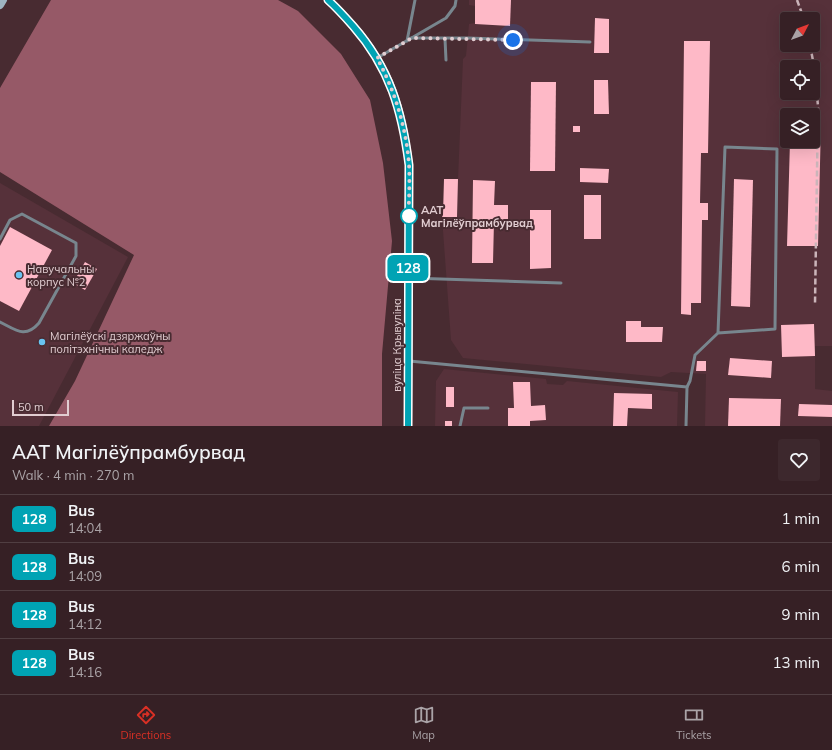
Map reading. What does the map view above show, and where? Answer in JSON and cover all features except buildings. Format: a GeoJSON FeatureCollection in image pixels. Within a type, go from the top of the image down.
{"type":"FeatureCollection","features":[{"type":"Feature","properties":{"kind":"main road"},"geometry":{"type":"LineString","coordinates":[[0,5],[3,0]]}},
{"type":"Feature","properties":{"kind":"main road","name":"вуліца Крывуліна"},"geometry":{"type":"LineString","coordinates":[[328,0],[336,6],[363,37],[377,58],[386,74],[397,101],[405,133],[409,165],[408,426]]}},
{"type":"Feature","properties":{"kind":"lane"},"geometry":{"type":"LineString","coordinates":[[407,41],[415,0]]}},
{"type":"Feature","properties":{"kind":"lane"},"geometry":{"type":"LineString","coordinates":[[377,58],[446,18],[455,6],[456,0]]}},
{"type":"Feature","properties":{"kind":"lane"},"geometry":{"type":"LineString","coordinates":[[412,38],[590,42]]}},
{"type":"Feature","properties":{"kind":"lane"},"geometry":{"type":"LineString","coordinates":[[445,39],[446,60]]}},
{"type":"Feature","properties":{"kind":"lane"},"geometry":{"type":"LineString","coordinates":[[686,426],[687,387],[690,382],[695,355],[718,333],[775,329],[777,150],[725,147],[718,333]]}},
{"type":"Feature","properties":{"kind":"lane"},"geometry":{"type":"LineString","coordinates":[[0,239],[10,220],[22,214],[76,243],[76,256],[39,324],[33,330],[25,333],[17,331],[0,322]]}},
{"type":"Feature","properties":{"kind":"lane"},"geometry":{"type":"LineString","coordinates":[[408,278],[561,283]]}},
{"type":"Feature","properties":{"kind":"lane"},"geometry":{"type":"LineString","coordinates":[[409,361],[687,387]]}},
{"type":"Feature","properties":{"kind":"lane"},"geometry":{"type":"LineString","coordinates":[[460,426],[464,408],[488,408]]}},
{"type":"Feature","properties":{"kind":"shaded area"},"geometry":{"type":"Polygon","coordinates":[[[51,0],[278,0],[298,11],[341,54],[370,100],[383,163],[392,241],[382,354],[382,426],[49,426],[75,381],[134,255],[0,172],[0,88],[51,0]]]}},
{"type":"Feature","properties":{"kind":"shaded area"},"geometry":{"type":"Polygon","coordinates":[[[469,0],[832,0],[832,346],[815,346],[815,389],[832,391],[832,426],[705,426],[706,374],[671,372],[661,377],[463,358],[451,340],[442,217],[444,179],[458,179],[463,59],[466,56],[469,24],[475,23],[475,6],[469,5],[469,0]]]}},
{"type":"Feature","properties":{"kind":"shaded area","name":"Магілёўскі дзяржаўны політэхнічны каледж"},"geometry":{"type":"Polygon","coordinates":[[[0,183],[128,257],[39,426],[0,426],[0,183]]]}},
{"type":"Feature","properties":{"kind":"shaded area"},"geometry":{"type":"Polygon","coordinates":[[[444,369],[546,379],[547,384],[563,385],[567,381],[678,392],[677,426],[435,426],[436,381],[444,369]]]}},
{"type":"Feature","properties":{"kind":"railway"},"geometry":{"type":"LineString","coordinates":[[797,0],[801,12]]}},
{"type":"Feature","properties":{"kind":"railway"},"geometry":{"type":"LineString","coordinates":[[811,52],[818,106],[815,304]]}},
{"type":"Feature","properties":{"kind":"bus line","name":"128"},"geometry":{"type":"LineString","coordinates":[[328,0],[336,6],[363,37],[377,58],[386,74],[397,101],[405,133],[409,165],[408,426]]}},
{"type":"Feature","properties":{"kind":"place","name":"ААТ Магілёўпрамбурвад"},"geometry":{"type":"Point","coordinates":[409,216]}},
{"type":"Feature","properties":{"kind":"place","name":"Навучальны корпус №2"},"geometry":{"type":"Point","coordinates":[19,275]}},
{"type":"Feature","properties":{"kind":"place","name":"Магілёўскі дзяржаўны політэхнічны каледж"},"geometry":{"type":"Point","coordinates":[42,342]}},
{"type":"Feature","properties":{"kind":"route"},"geometry":{"type":"LineString","coordinates":[[409,216],[408,220],[409,165],[405,133],[397,101],[386,74],[377,58],[412,38],[513,40]]}}]}
